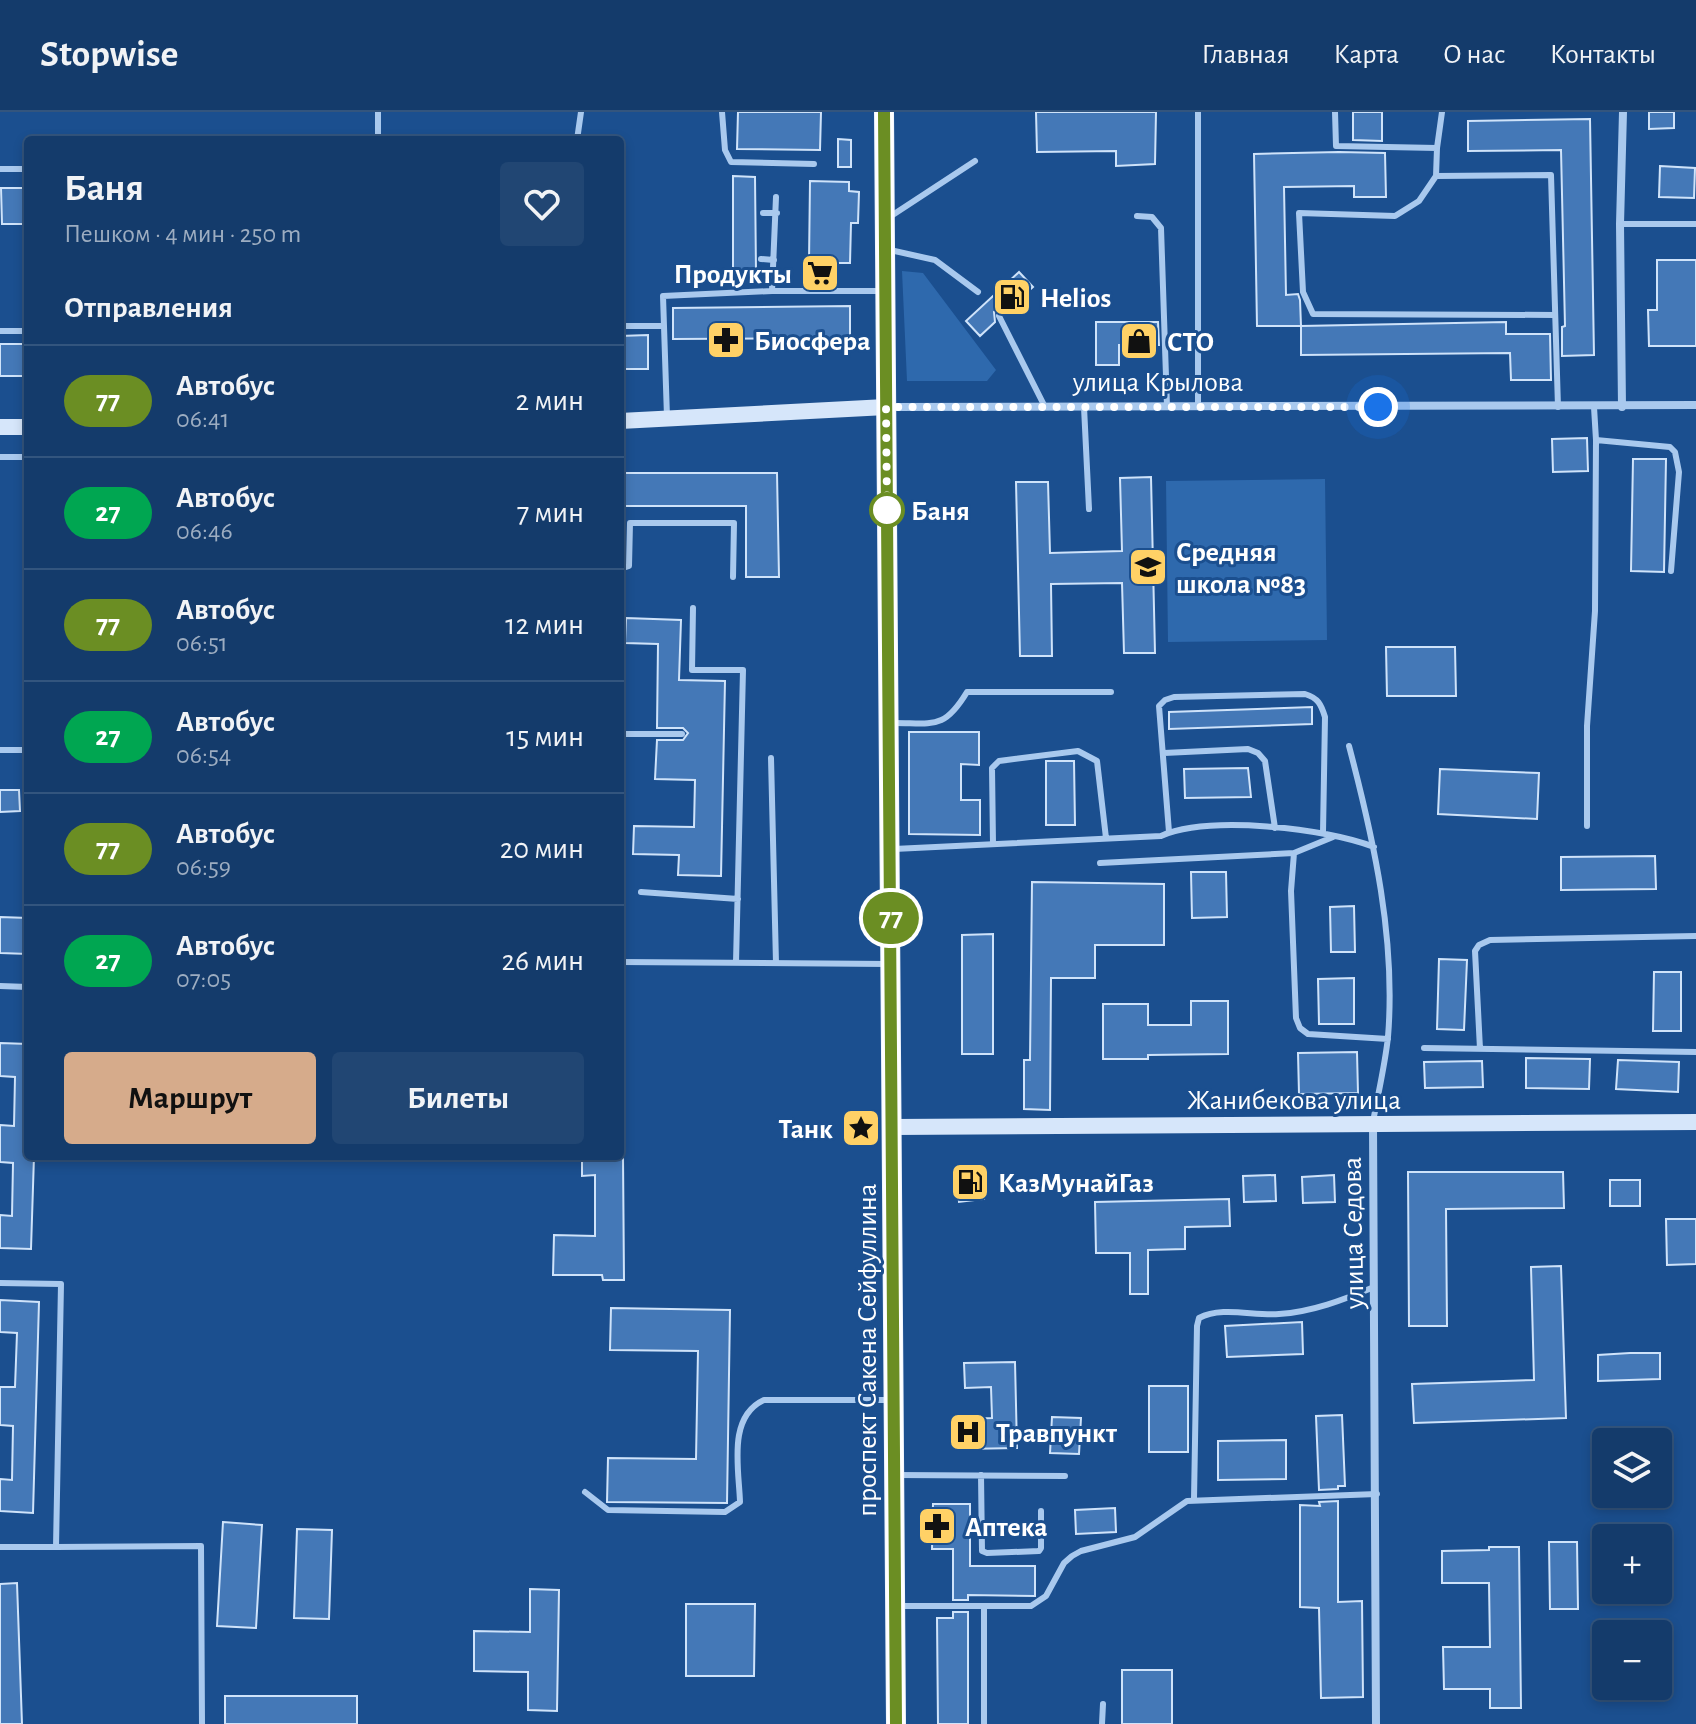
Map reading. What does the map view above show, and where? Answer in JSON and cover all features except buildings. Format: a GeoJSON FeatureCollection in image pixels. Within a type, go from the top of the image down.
{"type":"FeatureCollection","features":[{"type":"Feature","properties":{"kind":"main road","name":"проспект Сакена Сейфуллина"},"geometry":{"type":"LineString","coordinates":[[884,112],[896,1724]]}},
{"type":"Feature","properties":{"kind":"street"},"geometry":{"type":"LineString","coordinates":[[1622,407],[1620,224],[1623,112]]}},
{"type":"Feature","properties":{"kind":"street","name":"улица Крылова"},"geometry":{"type":"LineString","coordinates":[[624,421],[886,407],[1696,405]]}},
{"type":"Feature","properties":{"kind":"street"},"geometry":{"type":"LineString","coordinates":[[0,427],[24,427]]}},
{"type":"Feature","properties":{"kind":"street","name":"Жанибекова улица"},"geometry":{"type":"LineString","coordinates":[[893,1127],[1696,1122]]}},
{"type":"Feature","properties":{"kind":"street","name":"улица Седова"},"geometry":{"type":"LineString","coordinates":[[1373,1125],[1376,1724]]}},
{"type":"Feature","properties":{"kind":"lane"},"geometry":{"type":"LineString","coordinates":[[378,112],[378,136]]}},
{"type":"Feature","properties":{"kind":"lane"},"geometry":{"type":"LineString","coordinates":[[578,136],[581,112]]}},
{"type":"Feature","properties":{"kind":"lane"},"geometry":{"type":"LineString","coordinates":[[722,112],[725,150],[731,162],[814,164]]}},
{"type":"Feature","properties":{"kind":"lane"},"geometry":{"type":"LineString","coordinates":[[1198,112],[1198,407]]}},
{"type":"Feature","properties":{"kind":"lane"},"geometry":{"type":"LineString","coordinates":[[1335,112],[1336,146],[1437,148]]}},
{"type":"Feature","properties":{"kind":"lane"},"geometry":{"type":"LineString","coordinates":[[1442,112],[1436,176],[1419,201],[1395,216],[1299,213],[1303,292],[1313,314],[1555,315]]}},
{"type":"Feature","properties":{"kind":"lane"},"geometry":{"type":"LineString","coordinates":[[885,220],[975,161]]}},
{"type":"Feature","properties":{"kind":"lane"},"geometry":{"type":"LineString","coordinates":[[0,169],[24,169]]}},
{"type":"Feature","properties":{"kind":"lane"},"geometry":{"type":"LineString","coordinates":[[1436,176],[1551,175],[1558,407]]}},
{"type":"Feature","properties":{"kind":"lane"},"geometry":{"type":"LineString","coordinates":[[772,291],[776,197]]}},
{"type":"Feature","properties":{"kind":"lane"},"geometry":{"type":"LineString","coordinates":[[763,213],[777,213]]}},
{"type":"Feature","properties":{"kind":"lane"},"geometry":{"type":"LineString","coordinates":[[1137,216],[1152,217],[1161,228],[1167,406]]}},
{"type":"Feature","properties":{"kind":"lane"},"geometry":{"type":"LineString","coordinates":[[1620,224],[1696,224]]}},
{"type":"Feature","properties":{"kind":"lane"},"geometry":{"type":"LineString","coordinates":[[887,249],[935,260],[978,292]]}},
{"type":"Feature","properties":{"kind":"lane"},"geometry":{"type":"LineString","coordinates":[[761,259],[774,260]]}},
{"type":"Feature","properties":{"kind":"lane"},"geometry":{"type":"LineString","coordinates":[[667,420],[663,296],[772,291],[886,291]]}},
{"type":"Feature","properties":{"kind":"lane"},"geometry":{"type":"LineString","coordinates":[[999,316],[1045,407]]}},
{"type":"Feature","properties":{"kind":"lane"},"geometry":{"type":"LineString","coordinates":[[624,326],[663,326]]}},
{"type":"Feature","properties":{"kind":"lane"},"geometry":{"type":"LineString","coordinates":[[0,331],[24,331]]}},
{"type":"Feature","properties":{"kind":"lane"},"geometry":{"type":"LineString","coordinates":[[1084,407],[1089,509]]}},
{"type":"Feature","properties":{"kind":"lane"},"geometry":{"type":"LineString","coordinates":[[1587,826],[1587,726],[1595,611],[1594,407]]}},
{"type":"Feature","properties":{"kind":"lane"},"geometry":{"type":"LineString","coordinates":[[1596,440],[1670,447],[1675,452],[1679,472],[1671,571]]}},
{"type":"Feature","properties":{"kind":"lane"},"geometry":{"type":"LineString","coordinates":[[0,457],[24,457]]}},
{"type":"Feature","properties":{"kind":"lane"},"geometry":{"type":"LineString","coordinates":[[624,568],[629,566],[630,523],[734,523],[733,577]]}},
{"type":"Feature","properties":{"kind":"lane"},"geometry":{"type":"LineString","coordinates":[[693,608],[692,670],[743,670],[736,963]]}},
{"type":"Feature","properties":{"kind":"lane"},"geometry":{"type":"LineString","coordinates":[[889,723],[940,723],[956,710],[967,692],[1111,692]]}},
{"type":"Feature","properties":{"kind":"lane"},"geometry":{"type":"LineString","coordinates":[[1169,832],[1159,706],[1174,697],[1305,694],[1315,697],[1322,705],[1325,717],[1323,833]]}},
{"type":"Feature","properties":{"kind":"lane"},"geometry":{"type":"LineString","coordinates":[[624,734],[682,734]]}},
{"type":"Feature","properties":{"kind":"lane","name":"улица Седова"},"geometry":{"type":"LineString","coordinates":[[1349,746],[1374,847],[1385,923],[1389,985],[1388,1039],[1373,1125]]}},
{"type":"Feature","properties":{"kind":"lane"},"geometry":{"type":"LineString","coordinates":[[1164,753],[1248,749],[1258,753],[1265,761],[1275,828]]}},
{"type":"Feature","properties":{"kind":"lane"},"geometry":{"type":"LineString","coordinates":[[0,750],[24,750]]}},
{"type":"Feature","properties":{"kind":"lane"},"geometry":{"type":"LineString","coordinates":[[993,844],[992,768],[999,761],[1078,751],[1097,761],[1106,838]]}},
{"type":"Feature","properties":{"kind":"lane"},"geometry":{"type":"LineString","coordinates":[[771,758],[776,963]]}},
{"type":"Feature","properties":{"kind":"lane"},"geometry":{"type":"LineString","coordinates":[[891,849],[1161,836],[1179,828],[1223,826],[1323,833],[1374,847]]}},
{"type":"Feature","properties":{"kind":"lane"},"geometry":{"type":"LineString","coordinates":[[1100,863],[1294,853],[1337,836]]}},
{"type":"Feature","properties":{"kind":"lane"},"geometry":{"type":"LineString","coordinates":[[1294,853],[1291,891],[1296,1018],[1300,1028],[1308,1034],[1388,1039]]}},
{"type":"Feature","properties":{"kind":"lane"},"geometry":{"type":"LineString","coordinates":[[641,892],[738,899]]}},
{"type":"Feature","properties":{"kind":"lane"},"geometry":{"type":"LineString","coordinates":[[1480,1049],[1475,951],[1479,945],[1490,940],[1696,936]]}},
{"type":"Feature","properties":{"kind":"lane"},"geometry":{"type":"LineString","coordinates":[[624,962],[892,964]]}},
{"type":"Feature","properties":{"kind":"lane"},"geometry":{"type":"LineString","coordinates":[[0,986],[24,987]]}},
{"type":"Feature","properties":{"kind":"lane"},"geometry":{"type":"LineString","coordinates":[[1424,1048],[1696,1052]]}},
{"type":"Feature","properties":{"kind":"lane"},"geometry":{"type":"LineString","coordinates":[[0,1283],[61,1284],[56,1547]]}},
{"type":"Feature","properties":{"kind":"lane"},"geometry":{"type":"LineString","coordinates":[[1194,1499],[1199,1318],[1217,1312],[1280,1314],[1309,1310],[1374,1287]]}},
{"type":"Feature","properties":{"kind":"lane"},"geometry":{"type":"LineString","coordinates":[[585,1492],[608,1510],[725,1512],[740,1502],[739,1437],[741,1424],[753,1405],[764,1400],[894,1400]]}},
{"type":"Feature","properties":{"kind":"lane"},"geometry":{"type":"LineString","coordinates":[[895,1475],[1065,1476]]}},
{"type":"Feature","properties":{"kind":"lane"},"geometry":{"type":"LineString","coordinates":[[981,1475],[982,1551],[1039,1551],[1041,1511]]}},
{"type":"Feature","properties":{"kind":"lane"},"geometry":{"type":"LineString","coordinates":[[895,1606],[1031,1606],[1039,1603],[1064,1563],[1072,1556],[1135,1537],[1194,1499],[1377,1494]]}},
{"type":"Feature","properties":{"kind":"lane"},"geometry":{"type":"LineString","coordinates":[[0,1547],[201,1546],[202,1724]]}},
{"type":"Feature","properties":{"kind":"lane"},"geometry":{"type":"LineString","coordinates":[[984,1608],[984,1724]]}},
{"type":"Feature","properties":{"kind":"lane"},"geometry":{"type":"LineString","coordinates":[[1102,1724],[1103,1704]]}},
{"type":"Feature","properties":{"kind":"shaded area"},"geometry":{"type":"Polygon","coordinates":[[[902,271],[923,273],[996,370],[987,381],[907,381],[902,271]]]}},
{"type":"Feature","properties":{"kind":"shaded area"},"geometry":{"type":"Polygon","coordinates":[[[1325,479],[1327,640],[1168,642],[1166,481],[1325,479]]]}},
{"type":"Feature","properties":{"kind":"bus line","name":"77"},"geometry":{"type":"LineString","coordinates":[[884,112],[896,1724]]}},
{"type":"Feature","properties":{"kind":"place","name":"Продукты"},"geometry":{"type":"Point","coordinates":[820,273]}},
{"type":"Feature","properties":{"kind":"place","name":"Helios"},"geometry":{"type":"Point","coordinates":[1012,297]}},
{"type":"Feature","properties":{"kind":"place","name":"Биосфера"},"geometry":{"type":"Point","coordinates":[726,340]}},
{"type":"Feature","properties":{"kind":"place","name":"СТО"},"geometry":{"type":"Point","coordinates":[1139,341]}},
{"type":"Feature","properties":{"kind":"place","name":"Баня"},"geometry":{"type":"Point","coordinates":[887,510]}},
{"type":"Feature","properties":{"kind":"place","name":"Средняя школа №83"},"geometry":{"type":"Point","coordinates":[1148,567]}},
{"type":"Feature","properties":{"kind":"place","name":"Танк"},"geometry":{"type":"Point","coordinates":[861,1128]}},
{"type":"Feature","properties":{"kind":"place","name":"КазМунайГаз"},"geometry":{"type":"Point","coordinates":[970,1182]}},
{"type":"Feature","properties":{"kind":"place","name":"Травпункт"},"geometry":{"type":"Point","coordinates":[968,1432]}},
{"type":"Feature","properties":{"kind":"place","name":"Аптека"},"geometry":{"type":"Point","coordinates":[937,1526]}},
{"type":"Feature","properties":{"kind":"route"},"geometry":{"type":"LineString","coordinates":[[887,510],[886,407],[1378,407]]}}]}
